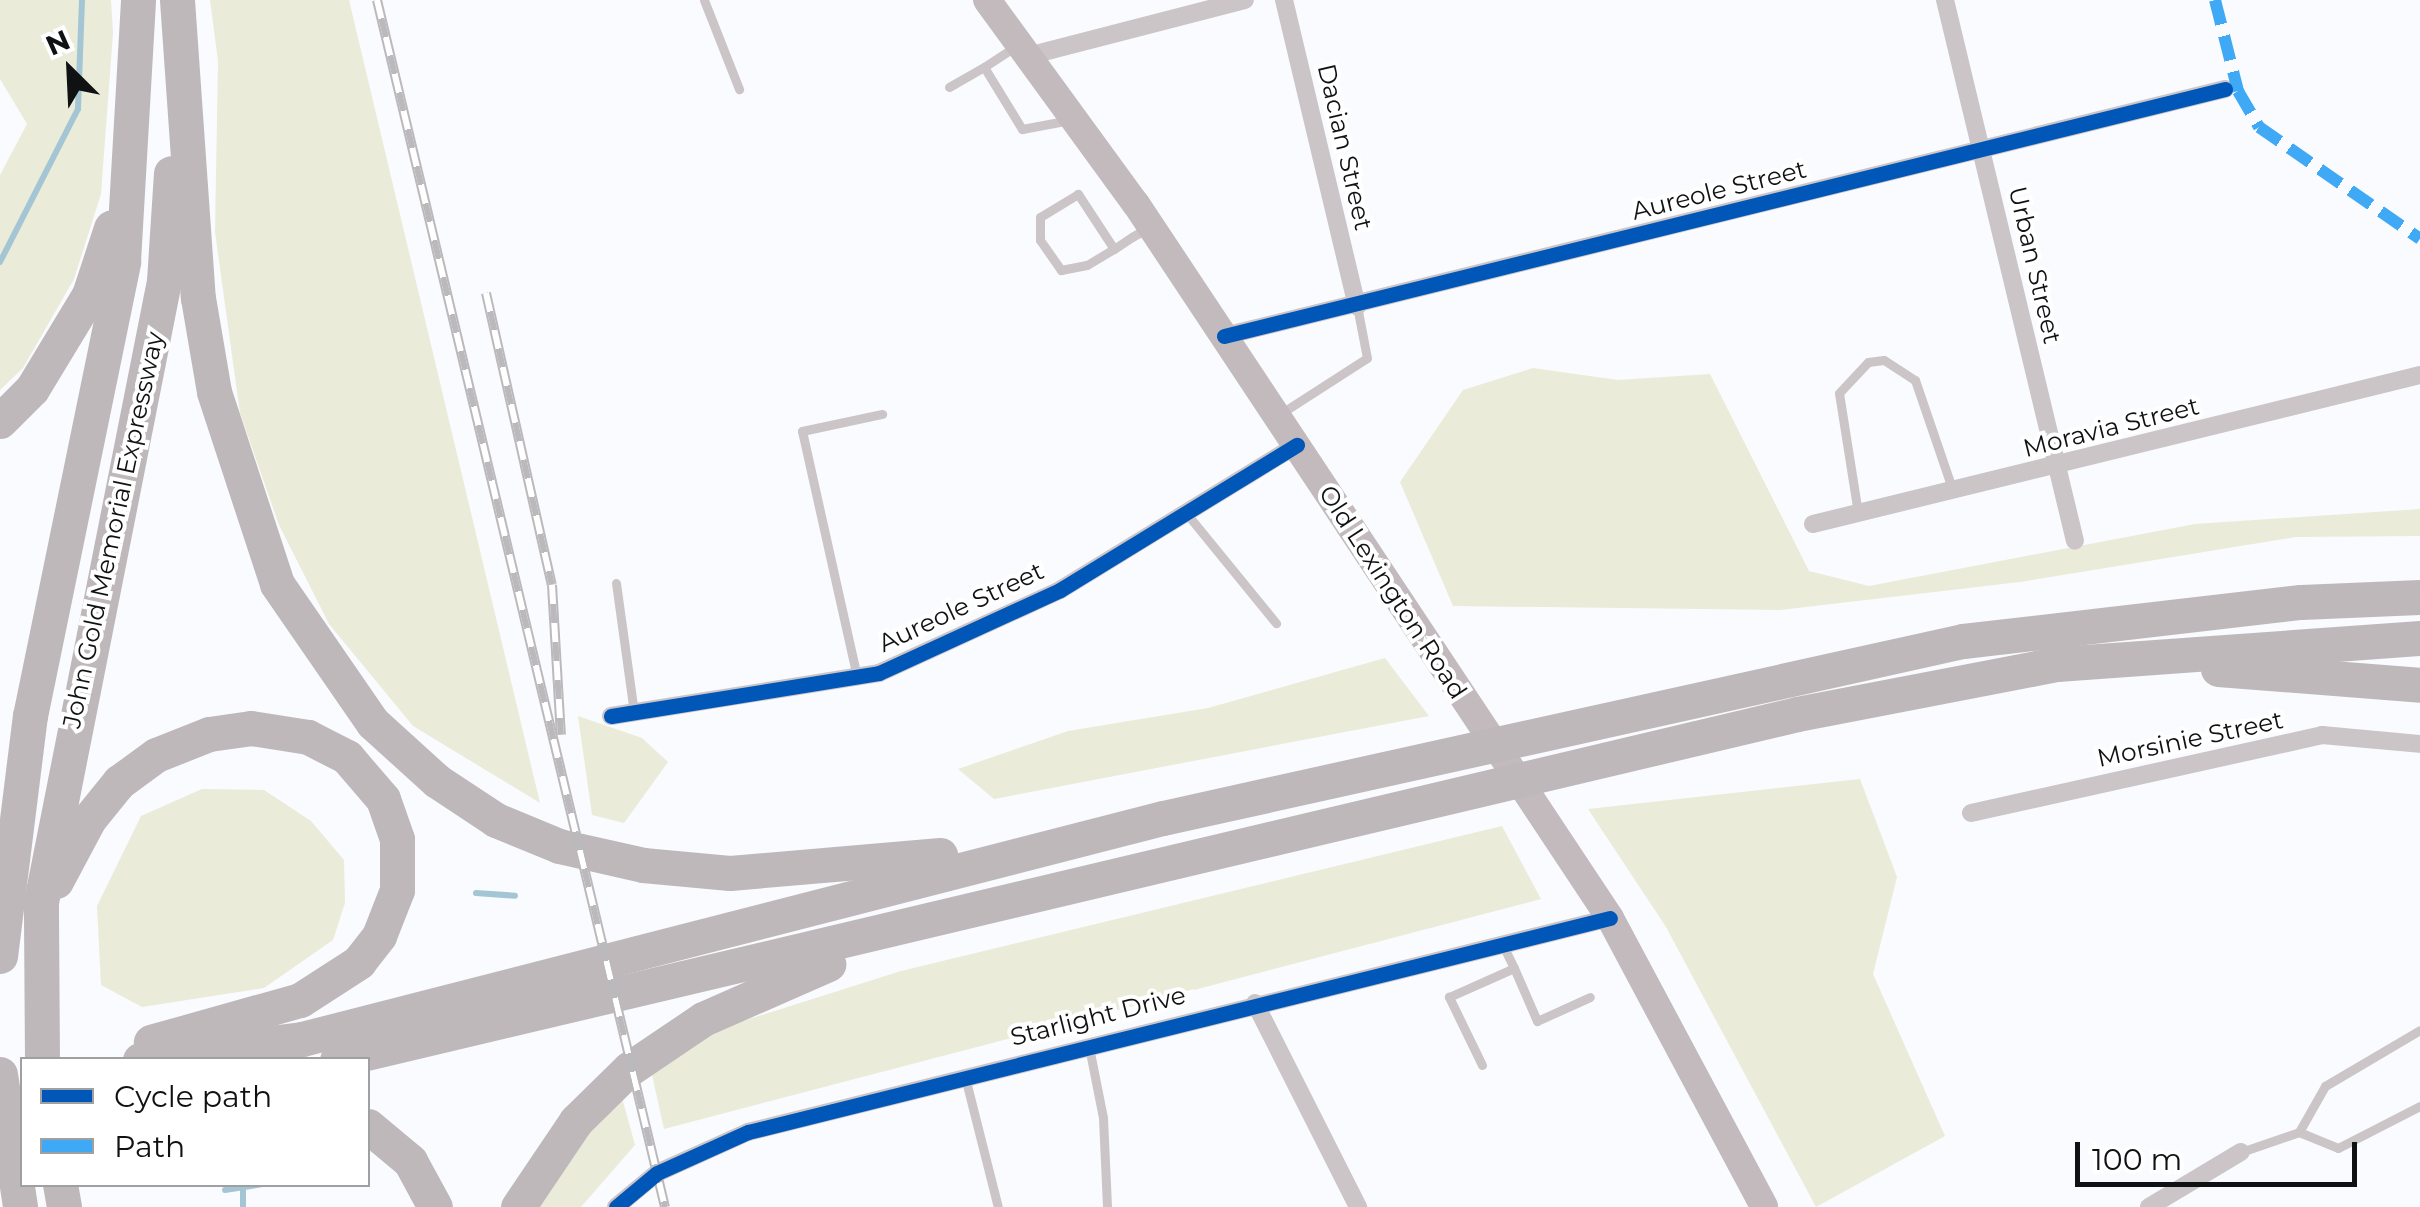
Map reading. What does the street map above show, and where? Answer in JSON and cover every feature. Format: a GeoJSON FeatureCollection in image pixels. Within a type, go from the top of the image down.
{"type":"FeatureCollection","features":[{"type":"Feature","properties":{"kind":"highway","name":"John Gold Memorial Expressway"},"geometry":{"type":"LineString","coordinates":[[0,956],[22,766],[124,261],[138,0]]}},
{"type":"Feature","properties":{"kind":"highway","name":"John Gold Memorial Expressway"},"geometry":{"type":"LineString","coordinates":[[42,1057],[38,998],[41,902],[164,282],[176,0]]}},
{"type":"Feature","properties":{"kind":"highway"},"geometry":{"type":"LineString","coordinates":[[176,0],[198,298],[240,483],[277,584],[326,662],[373,723],[438,782],[496,820],[559,846],[643,865],[730,873],[876,865],[1163,818]]}},
{"type":"Feature","properties":{"kind":"highway"},"geometry":{"type":"LineString","coordinates":[[0,421],[32,389],[89,294],[130,170]]}},
{"type":"Feature","properties":{"kind":"highway"},"geometry":{"type":"LineString","coordinates":[[163,1057],[302,1039],[1163,818],[1962,641],[2410,595]]}},
{"type":"Feature","properties":{"kind":"highway"},"geometry":{"type":"LineString","coordinates":[[351,1057],[1797,714],[2057,664],[2420,638]]}},
{"type":"Feature","properties":{"kind":"highway"},"geometry":{"type":"LineString","coordinates":[[2057,664],[2270,670],[2420,685]]}},
{"type":"Feature","properties":{"kind":"highway"},"geometry":{"type":"LineString","coordinates":[[41,902],[110,792],[156,756],[208,734],[251,728],[308,737],[346,757],[383,799],[399,852],[397,890],[379,936],[359,962],[300,1000],[160,1035],[128,1057]]}},
{"type":"Feature","properties":{"kind":"highway"},"geometry":{"type":"LineString","coordinates":[[518,1207],[576,1121],[634,1064],[718,1012],[935,921]]}},
{"type":"Feature","properties":{"kind":"highway"},"geometry":{"type":"LineString","coordinates":[[0,1077],[19,1201]]}},
{"type":"Feature","properties":{"kind":"highway"},"geometry":{"type":"LineString","coordinates":[[370,1128],[410,1161],[435,1207]]}},
{"type":"Feature","properties":{"kind":"main road","name":"Old Lexington Road"},"geometry":{"type":"LineString","coordinates":[[987,0],[1151,226],[1610,918],[1764,1207]]}},
{"type":"Feature","properties":{"kind":"street"},"geometry":{"type":"LineString","coordinates":[[1024,50],[1245,0]]}},
{"type":"Feature","properties":{"kind":"street","name":"Dacian Street"},"geometry":{"type":"LineString","coordinates":[[1284,0],[1357,306]]}},
{"type":"Feature","properties":{"kind":"street","name":"Urban Street"},"geometry":{"type":"LineString","coordinates":[[1945,0],[2076,541]]}},
{"type":"Feature","properties":{"kind":"street","name":"Aureole Street"},"geometry":{"type":"LineString","coordinates":[[1224,336],[2226,89]]}},
{"type":"Feature","properties":{"kind":"street","name":"Moravia Street"},"geometry":{"type":"LineString","coordinates":[[1813,524],[2420,375]]}},
{"type":"Feature","properties":{"kind":"street","name":"Aureole Street"},"geometry":{"type":"LineString","coordinates":[[610,716],[857,677],[958,640],[1043,598],[1297,445]]}},
{"type":"Feature","properties":{"kind":"street","name":"Morsinie Street"},"geometry":{"type":"LineString","coordinates":[[1972,812],[2322,736],[2420,744]]}},
{"type":"Feature","properties":{"kind":"street","name":"Starlight Drive"},"geometry":{"type":"LineString","coordinates":[[616,1207],[656,1173],[707,1146],[965,1074],[1610,918]]}},
{"type":"Feature","properties":{"kind":"street"},"geometry":{"type":"LineString","coordinates":[[1255,1002],[1358,1207]]}},
{"type":"Feature","properties":{"kind":"street"},"geometry":{"type":"LineString","coordinates":[[2149,1207],[2241,1152]]}},
{"type":"Feature","properties":{"kind":"lane"},"geometry":{"type":"LineString","coordinates":[[704,0],[739,89]]}},
{"type":"Feature","properties":{"kind":"lane"},"geometry":{"type":"LineString","coordinates":[[949,87],[1024,50]]}},
{"type":"Feature","properties":{"kind":"lane"},"geometry":{"type":"LineString","coordinates":[[984,67],[1022,128],[1074,119]]}},
{"type":"Feature","properties":{"kind":"lane"},"geometry":{"type":"LineString","coordinates":[[1114,249],[1078,194],[1040,217],[1040,240],[1060,270],[1086,265],[1114,249],[1151,226]]}},
{"type":"Feature","properties":{"kind":"lane"},"geometry":{"type":"LineString","coordinates":[[1277,416],[1367,358],[1357,306]]}},
{"type":"Feature","properties":{"kind":"lane"},"geometry":{"type":"LineString","coordinates":[[1858,513],[1839,392],[1868,362],[1884,360],[1915,380],[1954,491]]}},
{"type":"Feature","properties":{"kind":"lane"},"geometry":{"type":"LineString","coordinates":[[857,677],[802,431],[882,414]]}},
{"type":"Feature","properties":{"kind":"lane"},"geometry":{"type":"LineString","coordinates":[[1185,512],[1276,624]]}},
{"type":"Feature","properties":{"kind":"lane"},"geometry":{"type":"LineString","coordinates":[[616,583],[634,712]]}},
{"type":"Feature","properties":{"kind":"lane"},"geometry":{"type":"LineString","coordinates":[[1502,943],[1536,1021],[1590,997]]}},
{"type":"Feature","properties":{"kind":"lane"},"geometry":{"type":"LineString","coordinates":[[1482,1064],[1450,997],[1514,968]]}},
{"type":"Feature","properties":{"kind":"lane"},"geometry":{"type":"LineString","coordinates":[[2299,1132],[2325,1086],[2420,1030]]}},
{"type":"Feature","properties":{"kind":"lane"},"geometry":{"type":"LineString","coordinates":[[1088,1044],[1103,1118],[1107,1207]]}},
{"type":"Feature","properties":{"kind":"lane"},"geometry":{"type":"LineString","coordinates":[[965,1074],[998,1207]]}},
{"type":"Feature","properties":{"kind":"lane"},"geometry":{"type":"LineString","coordinates":[[2241,1152],[2299,1132],[2338,1148],[2420,1106]]}},
{"type":"Feature","properties":{"kind":"green space"},"geometry":{"type":"Polygon","coordinates":[[[0,0],[111,0],[113,33],[101,194],[74,279],[23,368],[0,390],[0,175],[27,124],[0,79],[0,0]]]}},
{"type":"Feature","properties":{"kind":"green space"},"geometry":{"type":"Polygon","coordinates":[[[210,0],[349,0],[540,803],[413,726],[329,624],[279,525],[240,413],[215,232],[218,61],[210,0]]]}},
{"type":"Feature","properties":{"kind":"green space"},"geometry":{"type":"Polygon","coordinates":[[[1533,368],[1618,380],[1710,374],[1809,571],[1869,586],[2195,524],[2420,509],[2420,536],[2296,537],[2020,582],[1780,610],[1453,606],[1400,482],[1463,390],[1533,368]]]}},
{"type":"Feature","properties":{"kind":"green space"},"geometry":{"type":"Polygon","coordinates":[[[1385,658],[1429,716],[994,799],[958,769],[1068,731],[1208,708],[1385,658]]]}},
{"type":"Feature","properties":{"kind":"green space"},"geometry":{"type":"Polygon","coordinates":[[[578,716],[642,738],[668,762],[624,823],[592,815],[578,716]]]}},
{"type":"Feature","properties":{"kind":"green space"},"geometry":{"type":"Polygon","coordinates":[[[1860,779],[1897,877],[1873,974],[1945,1136],[1816,1207],[1666,927],[1588,809],[1860,779]]]}},
{"type":"Feature","properties":{"kind":"green space"},"geometry":{"type":"Polygon","coordinates":[[[202,789],[264,790],[311,821],[344,860],[345,903],[333,940],[264,988],[142,1007],[101,985],[97,906],[141,816],[202,789]]]}},
{"type":"Feature","properties":{"kind":"green space"},"geometry":{"type":"Polygon","coordinates":[[[1502,826],[1541,899],[664,1129],[652,1075],[724,1027],[901,971],[1502,826]]]}},
{"type":"Feature","properties":{"kind":"green space"},"geometry":{"type":"Polygon","coordinates":[[[621,1094],[635,1145],[581,1207],[537,1207],[580,1138],[621,1094]]]}},
{"type":"Feature","properties":{"kind":"waterway"},"geometry":{"type":"LineString","coordinates":[[0,262],[78,109],[82,0]]}},
{"type":"Feature","properties":{"kind":"waterway"},"geometry":{"type":"LineString","coordinates":[[476,893],[515,896]]}},
{"type":"Feature","properties":{"kind":"waterway"},"geometry":{"type":"LineString","coordinates":[[225,1190],[244,1187]]}},
{"type":"Feature","properties":{"kind":"waterway"},"geometry":{"type":"LineString","coordinates":[[243,1188],[243,1207]]}},
{"type":"Feature","properties":{"kind":"railway"},"geometry":{"type":"LineString","coordinates":[[377,0],[665,1207]]}},
{"type":"Feature","properties":{"kind":"railway"},"geometry":{"type":"LineString","coordinates":[[486,293],[552,585],[561,735]]}},
{"type":"Feature","properties":{"kind":"marked path"},"geometry":{"type":"LineString","coordinates":[[2215,0],[2238,91],[2259,127],[2420,239]]}},
{"type":"Feature","properties":{"kind":"cycle path"},"geometry":{"type":"LineString","coordinates":[[1224,336],[2225,89]]}},
{"type":"Feature","properties":{"kind":"cycle path"},"geometry":{"type":"LineString","coordinates":[[611,716],[879,673],[1060,590],[1297,445]]}},
{"type":"Feature","properties":{"kind":"cycle path"},"geometry":{"type":"LineString","coordinates":[[616,1207],[657,1173],[748,1132],[1610,918]]}}]}
